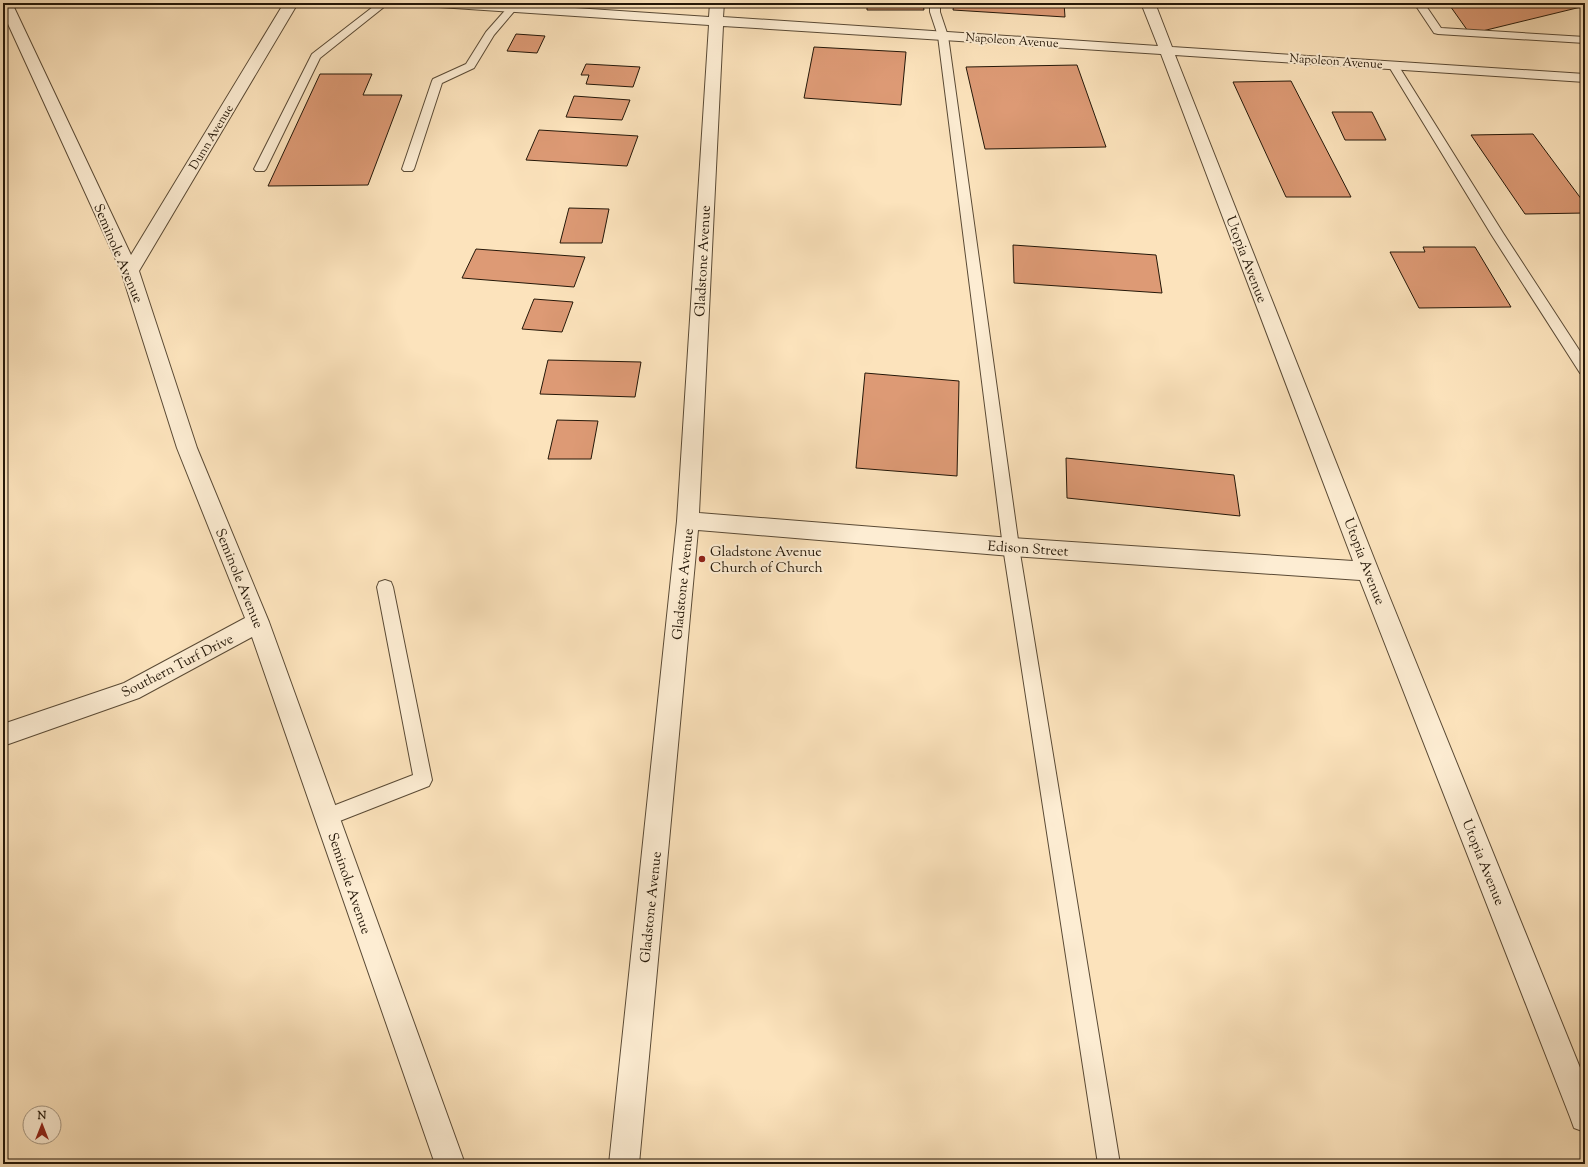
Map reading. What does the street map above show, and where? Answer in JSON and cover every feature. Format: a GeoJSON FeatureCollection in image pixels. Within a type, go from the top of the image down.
{"type":"FeatureCollection","features":[{"type":"Feature","properties":{"kind":"street","name":"Seminole Avenue"},"geometry":{"type":"LineString","coordinates":[[6,3],[130,271],[187,448],[258,622],[450,1164]]}},
{"type":"Feature","properties":{"kind":"street","name":"Dunn Avenue"},"geometry":{"type":"LineString","coordinates":[[130,271],[291,3]]}},
{"type":"Feature","properties":{"kind":"street","name":"Napoleon Avenue"},"geometry":{"type":"LineString","coordinates":[[439,3],[512,8],[716,12],[943,36],[1585,78]]}},
{"type":"Feature","properties":{"kind":"street","name":"Utopia Avenue"},"geometry":{"type":"LineString","coordinates":[[1148,3],[1368,571],[1585,1117]]}},
{"type":"Feature","properties":{"kind":"street","name":"Gladstone Avenue"},"geometry":{"type":"LineString","coordinates":[[624,1164],[688,521],[716,12]]}},
{"type":"Feature","properties":{"kind":"street","name":"Edison Street"},"geometry":{"type":"LineString","coordinates":[[688,521],[1011,547],[1368,571]]}},
{"type":"Feature","properties":{"kind":"street","name":"Southern Turf Drive"},"geometry":{"type":"LineString","coordinates":[[3,735],[131,691],[258,622]]}},
{"type":"Feature","properties":{"kind":"lane"},"geometry":{"type":"LineString","coordinates":[[260,169],[316,56],[384,3]]}},
{"type":"Feature","properties":{"kind":"lane"},"geometry":{"type":"LineString","coordinates":[[935,3],[935,12],[943,36],[1011,547],[1109,1164]]}},
{"type":"Feature","properties":{"kind":"lane"},"geometry":{"type":"LineString","coordinates":[[1419,3],[1438,31],[1585,40]]}},
{"type":"Feature","properties":{"kind":"lane"},"geometry":{"type":"LineString","coordinates":[[408,169],[437,81],[470,66],[490,34],[512,8]]}},
{"type":"Feature","properties":{"kind":"lane"},"geometry":{"type":"LineString","coordinates":[[1393,65],[1497,234],[1585,370]]}},
{"type":"Feature","properties":{"kind":"lane"},"geometry":{"type":"LineString","coordinates":[[327,817],[423,780],[384,587]]}},
{"type":"Feature","properties":{"kind":"building"},"geometry":{"type":"Polygon","coordinates":[[[867,3],[923,3],[924,10],[867,10],[867,3]]]}},
{"type":"Feature","properties":{"kind":"building"},"geometry":{"type":"Polygon","coordinates":[[[954,3],[1064,3],[1065,17],[953,10],[954,3]]]}},
{"type":"Feature","properties":{"kind":"building"},"geometry":{"type":"Polygon","coordinates":[[[1448,3],[1585,3],[1585,6],[1470,34],[1448,3]]]}},
{"type":"Feature","properties":{"kind":"building"},"geometry":{"type":"Polygon","coordinates":[[[516,34],[545,36],[537,53],[507,51],[516,34]]]}},
{"type":"Feature","properties":{"kind":"building"},"geometry":{"type":"Polygon","coordinates":[[[814,47],[906,52],[901,105],[804,98],[814,47]]]}},
{"type":"Feature","properties":{"kind":"building"},"geometry":{"type":"Polygon","coordinates":[[[586,64],[640,67],[633,87],[586,84],[589,75],[581,75],[586,64]]]}},
{"type":"Feature","properties":{"kind":"building"},"geometry":{"type":"Polygon","coordinates":[[[1077,65],[1106,147],[985,149],[966,67],[1077,65]]]}},
{"type":"Feature","properties":{"kind":"building"},"geometry":{"type":"Polygon","coordinates":[[[320,74],[372,74],[363,95],[402,95],[368,185],[268,186],[320,74]]]}},
{"type":"Feature","properties":{"kind":"building"},"geometry":{"type":"Polygon","coordinates":[[[1291,81],[1351,197],[1286,197],[1233,82],[1291,81]]]}},
{"type":"Feature","properties":{"kind":"building"},"geometry":{"type":"Polygon","coordinates":[[[574,96],[630,100],[622,120],[566,117],[574,96]]]}},
{"type":"Feature","properties":{"kind":"building"},"geometry":{"type":"Polygon","coordinates":[[[1332,112],[1372,112],[1386,140],[1345,140],[1332,112]]]}},
{"type":"Feature","properties":{"kind":"building"},"geometry":{"type":"Polygon","coordinates":[[[539,130],[638,136],[627,166],[526,160],[539,130]]]}},
{"type":"Feature","properties":{"kind":"building"},"geometry":{"type":"Polygon","coordinates":[[[1533,134],[1585,204],[1585,213],[1525,214],[1471,135],[1533,134]]]}},
{"type":"Feature","properties":{"kind":"building"},"geometry":{"type":"Polygon","coordinates":[[[569,208],[609,209],[602,243],[560,243],[569,208]]]}},
{"type":"Feature","properties":{"kind":"building"},"geometry":{"type":"Polygon","coordinates":[[[1013,245],[1156,255],[1162,293],[1014,283],[1013,245]]]}},
{"type":"Feature","properties":{"kind":"building"},"geometry":{"type":"Polygon","coordinates":[[[1423,247],[1475,247],[1511,307],[1419,308],[1390,252],[1425,252],[1423,247]]]}},
{"type":"Feature","properties":{"kind":"building"},"geometry":{"type":"Polygon","coordinates":[[[476,249],[585,257],[574,287],[462,278],[476,249]]]}},
{"type":"Feature","properties":{"kind":"building"},"geometry":{"type":"Polygon","coordinates":[[[534,299],[573,302],[562,332],[522,329],[534,299]]]}},
{"type":"Feature","properties":{"kind":"building"},"geometry":{"type":"Polygon","coordinates":[[[548,360],[641,362],[635,397],[540,394],[548,360]]]}},
{"type":"Feature","properties":{"kind":"building"},"geometry":{"type":"Polygon","coordinates":[[[865,373],[959,381],[957,476],[856,468],[865,373]]]}},
{"type":"Feature","properties":{"kind":"building"},"geometry":{"type":"Polygon","coordinates":[[[557,420],[598,421],[591,459],[548,459],[557,420]]]}},
{"type":"Feature","properties":{"kind":"building"},"geometry":{"type":"Polygon","coordinates":[[[1066,458],[1234,475],[1240,516],[1067,498],[1066,458]]]}},
{"type":"Feature","properties":{"kind":"place","name":"Gladstone Avenue Church of Church"},"geometry":{"type":"Point","coordinates":[702,559]}}]}
